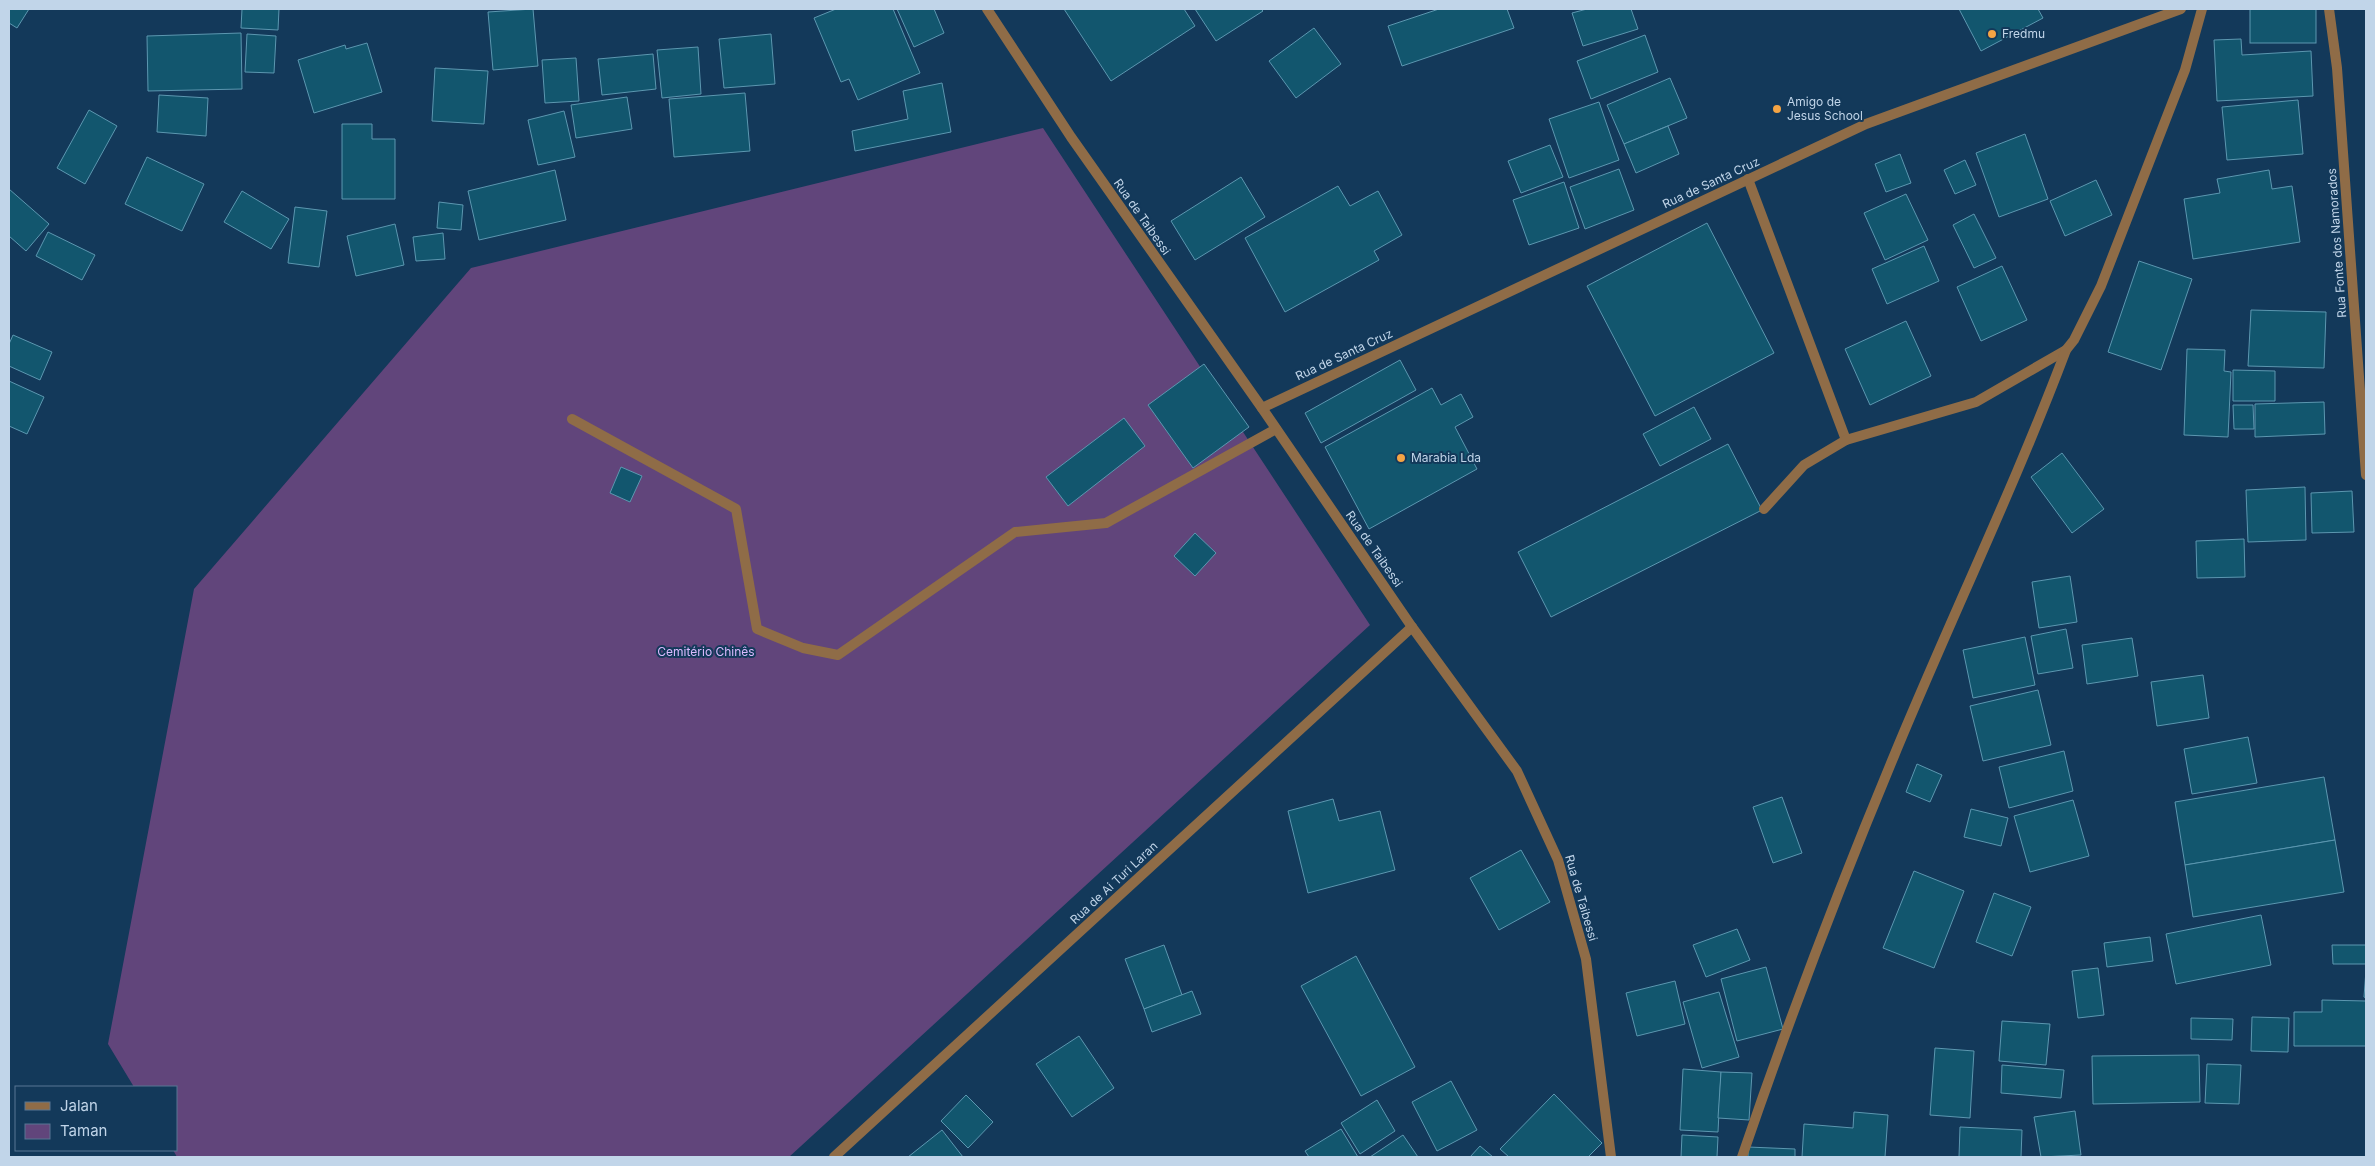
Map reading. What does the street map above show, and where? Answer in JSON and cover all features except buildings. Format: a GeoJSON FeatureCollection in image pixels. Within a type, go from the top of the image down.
{"type":"FeatureCollection","features":[{"type":"Feature","properties":{"kind":"street","name":"Rua de Taibessi"},"geometry":{"type":"LineString","coordinates":[[987,9],[1070,137],[1262,408],[1412,626],[1517,771],[1558,860],[1586,959],[1611,1157]]}},
{"type":"Feature","properties":{"kind":"street","name":"Rua de Santa Cruz"},"geometry":{"type":"LineString","coordinates":[[1262,408],[1866,124],[2181,9]]}},
{"type":"Feature","properties":{"kind":"street"},"geometry":{"type":"LineString","coordinates":[[1742,1157],[1820,940],[1883,783],[2038,425],[2066,350],[2074,340],[2104,277],[2186,70],[2202,9]]}},
{"type":"Feature","properties":{"kind":"street","name":"Rua Fonte dos Namorados"},"geometry":{"type":"LineString","coordinates":[[2328,9],[2337,68],[2366,475]]}},
{"type":"Feature","properties":{"kind":"street"},"geometry":{"type":"LineString","coordinates":[[1748,179],[1846,440]]}},
{"type":"Feature","properties":{"kind":"street"},"geometry":{"type":"LineString","coordinates":[[1764,509],[1804,464],[1846,440],[1976,402],[2066,350]]}},
{"type":"Feature","properties":{"kind":"street"},"geometry":{"type":"LineString","coordinates":[[572,419],[736,509],[756,630],[803,648],[838,654],[1015,532],[1106,523],[1276,429]]}},
{"type":"Feature","properties":{"kind":"street","name":"Rua de Ai Turi Laran"},"geometry":{"type":"LineString","coordinates":[[834,1157],[1412,626]]}},
{"type":"Feature","properties":{"kind":"green space","name":"Cemitério Chinês"},"geometry":{"type":"Polygon","coordinates":[[[1043,128],[1370,625],[789,1157],[177,1157],[174,1151],[178,1151],[178,1086],[133,1086],[108,1044],[194,589],[471,268],[1043,128]]]}},
{"type":"Feature","properties":{"kind":"place","name":"Fredmu"},"geometry":{"type":"Point","coordinates":[1992,34]}},
{"type":"Feature","properties":{"kind":"place","name":"Amigo de Jesus School"},"geometry":{"type":"Point","coordinates":[1777,109]}},
{"type":"Feature","properties":{"kind":"place","name":"Marabia Lda"},"geometry":{"type":"Point","coordinates":[1401,458]}}]}
